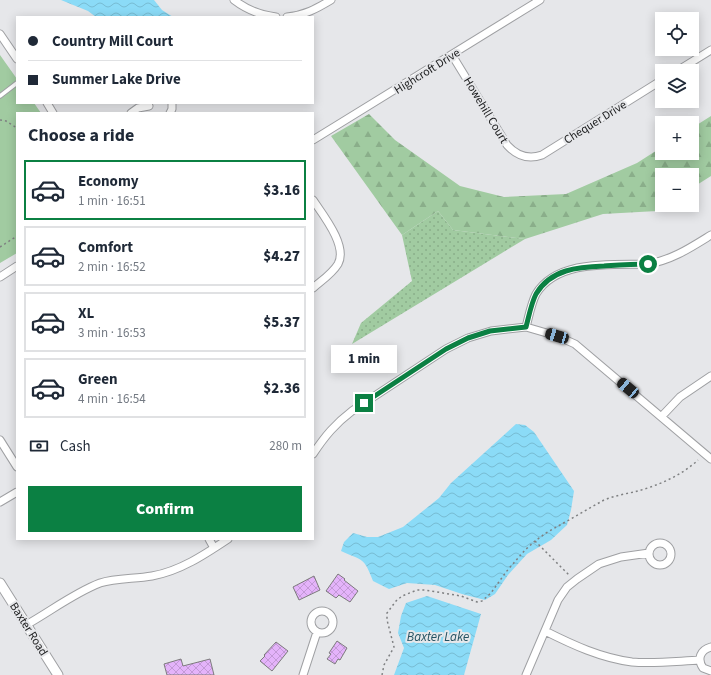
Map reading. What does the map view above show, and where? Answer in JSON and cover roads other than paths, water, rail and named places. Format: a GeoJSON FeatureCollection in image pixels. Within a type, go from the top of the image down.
{"type":"FeatureCollection","features":[{"type":"Feature","properties":{"kind":"main road","name":"Baxter Road"},"geometry":{"type":"LineString","coordinates":[[0,583],[58,675]]}},
{"type":"Feature","properties":{"kind":"street"},"geometry":{"type":"LineString","coordinates":[[234,0],[246,9],[264,16]]}},
{"type":"Feature","properties":{"kind":"street"},"geometry":{"type":"LineString","coordinates":[[297,16],[314,10],[331,0]]}},
{"type":"Feature","properties":{"kind":"street","name":"Highcroft Drive"},"geometry":{"type":"LineString","coordinates":[[314,139],[540,0]]}},
{"type":"Feature","properties":{"kind":"street"},"geometry":{"type":"LineString","coordinates":[[0,34],[16,58]]}},
{"type":"Feature","properties":{"kind":"street"},"geometry":{"type":"LineString","coordinates":[[688,64],[711,50]]}},
{"type":"Feature","properties":{"kind":"street","name":"Howehill Court"},"geometry":{"type":"LineString","coordinates":[[452,55],[507,145],[513,151],[526,157]]}},
{"type":"Feature","properties":{"kind":"street","name":"Chequer Drive"},"geometry":{"type":"LineString","coordinates":[[526,157],[536,157],[542,155],[655,84]]}},
{"type":"Feature","properties":{"kind":"street"},"geometry":{"type":"LineString","coordinates":[[132,112],[138,108],[150,107]]}},
{"type":"Feature","properties":{"kind":"street"},"geometry":{"type":"LineString","coordinates":[[314,202],[340,245],[340,257],[329,275],[314,287]]}},
{"type":"Feature","properties":{"kind":"street"},"geometry":{"type":"LineString","coordinates":[[526,327],[532,304],[537,294],[553,277],[564,271],[579,267],[648,264],[675,256],[711,235]]}},
{"type":"Feature","properties":{"kind":"street"},"geometry":{"type":"LineString","coordinates":[[0,277],[16,267]]}},
{"type":"Feature","properties":{"kind":"street"},"geometry":{"type":"LineString","coordinates":[[314,452],[326,434],[347,415],[446,349],[468,338],[490,331],[526,327],[557,336],[575,344],[711,459]]}},
{"type":"Feature","properties":{"kind":"street"},"geometry":{"type":"LineString","coordinates":[[662,416],[680,397],[711,376]]}},
{"type":"Feature","properties":{"kind":"street"},"geometry":{"type":"LineString","coordinates":[[0,440],[16,465]]}},
{"type":"Feature","properties":{"kind":"street"},"geometry":{"type":"LineString","coordinates":[[0,502],[16,493]]}},
{"type":"Feature","properties":{"kind":"street"},"geometry":{"type":"LineString","coordinates":[[210,540],[214,548]]}},
{"type":"Feature","properties":{"kind":"street"},"geometry":{"type":"LineString","coordinates":[[26,625],[86,589],[103,583],[153,576],[166,572],[193,562],[226,540]]}},
{"type":"Feature","properties":{"kind":"street"},"geometry":{"type":"LineString","coordinates":[[526,675],[558,600],[568,586],[577,578],[609,560],[649,553]]}},
{"type":"Feature","properties":{"kind":"street"},"geometry":{"type":"LineString","coordinates":[[545,631],[571,644],[615,659],[634,662],[700,660]]}},
{"type":"Feature","properties":{"kind":"street"},"geometry":{"type":"LineString","coordinates":[[303,675],[317,632]]}},
{"type":"Feature","properties":{"kind":"street"},"geometry":{"type":"LineString","coordinates":[[711,647],[701,653],[700,660],[704,668],[711,672]]}},
{"type":"Feature","properties":{"kind":"lane"},"geometry":{"type":"LineString","coordinates":[[0,96],[16,83]]}},
{"type":"Feature","properties":{"kind":"water"},"geometry":{"type":"Polygon","coordinates":[[[61,0],[154,0],[162,10],[171,16],[95,16],[88,11],[61,0]]]}},
{"type":"Feature","properties":{"kind":"water"},"geometry":{"type":"Polygon","coordinates":[[[516,424],[525,425],[534,432],[574,491],[567,525],[551,540],[527,554],[508,575],[495,594],[485,600],[435,585],[407,583],[389,589],[373,581],[362,561],[341,551],[344,542],[353,533],[367,537],[378,537],[403,527],[439,498],[451,483],[516,424]]]}},
{"type":"Feature","properties":{"kind":"water","name":"Baxter Lake"},"geometry":{"type":"Polygon","coordinates":[[[427,596],[481,614],[464,675],[394,675],[404,648],[398,633],[401,616],[406,603],[427,596]]]}}]}
